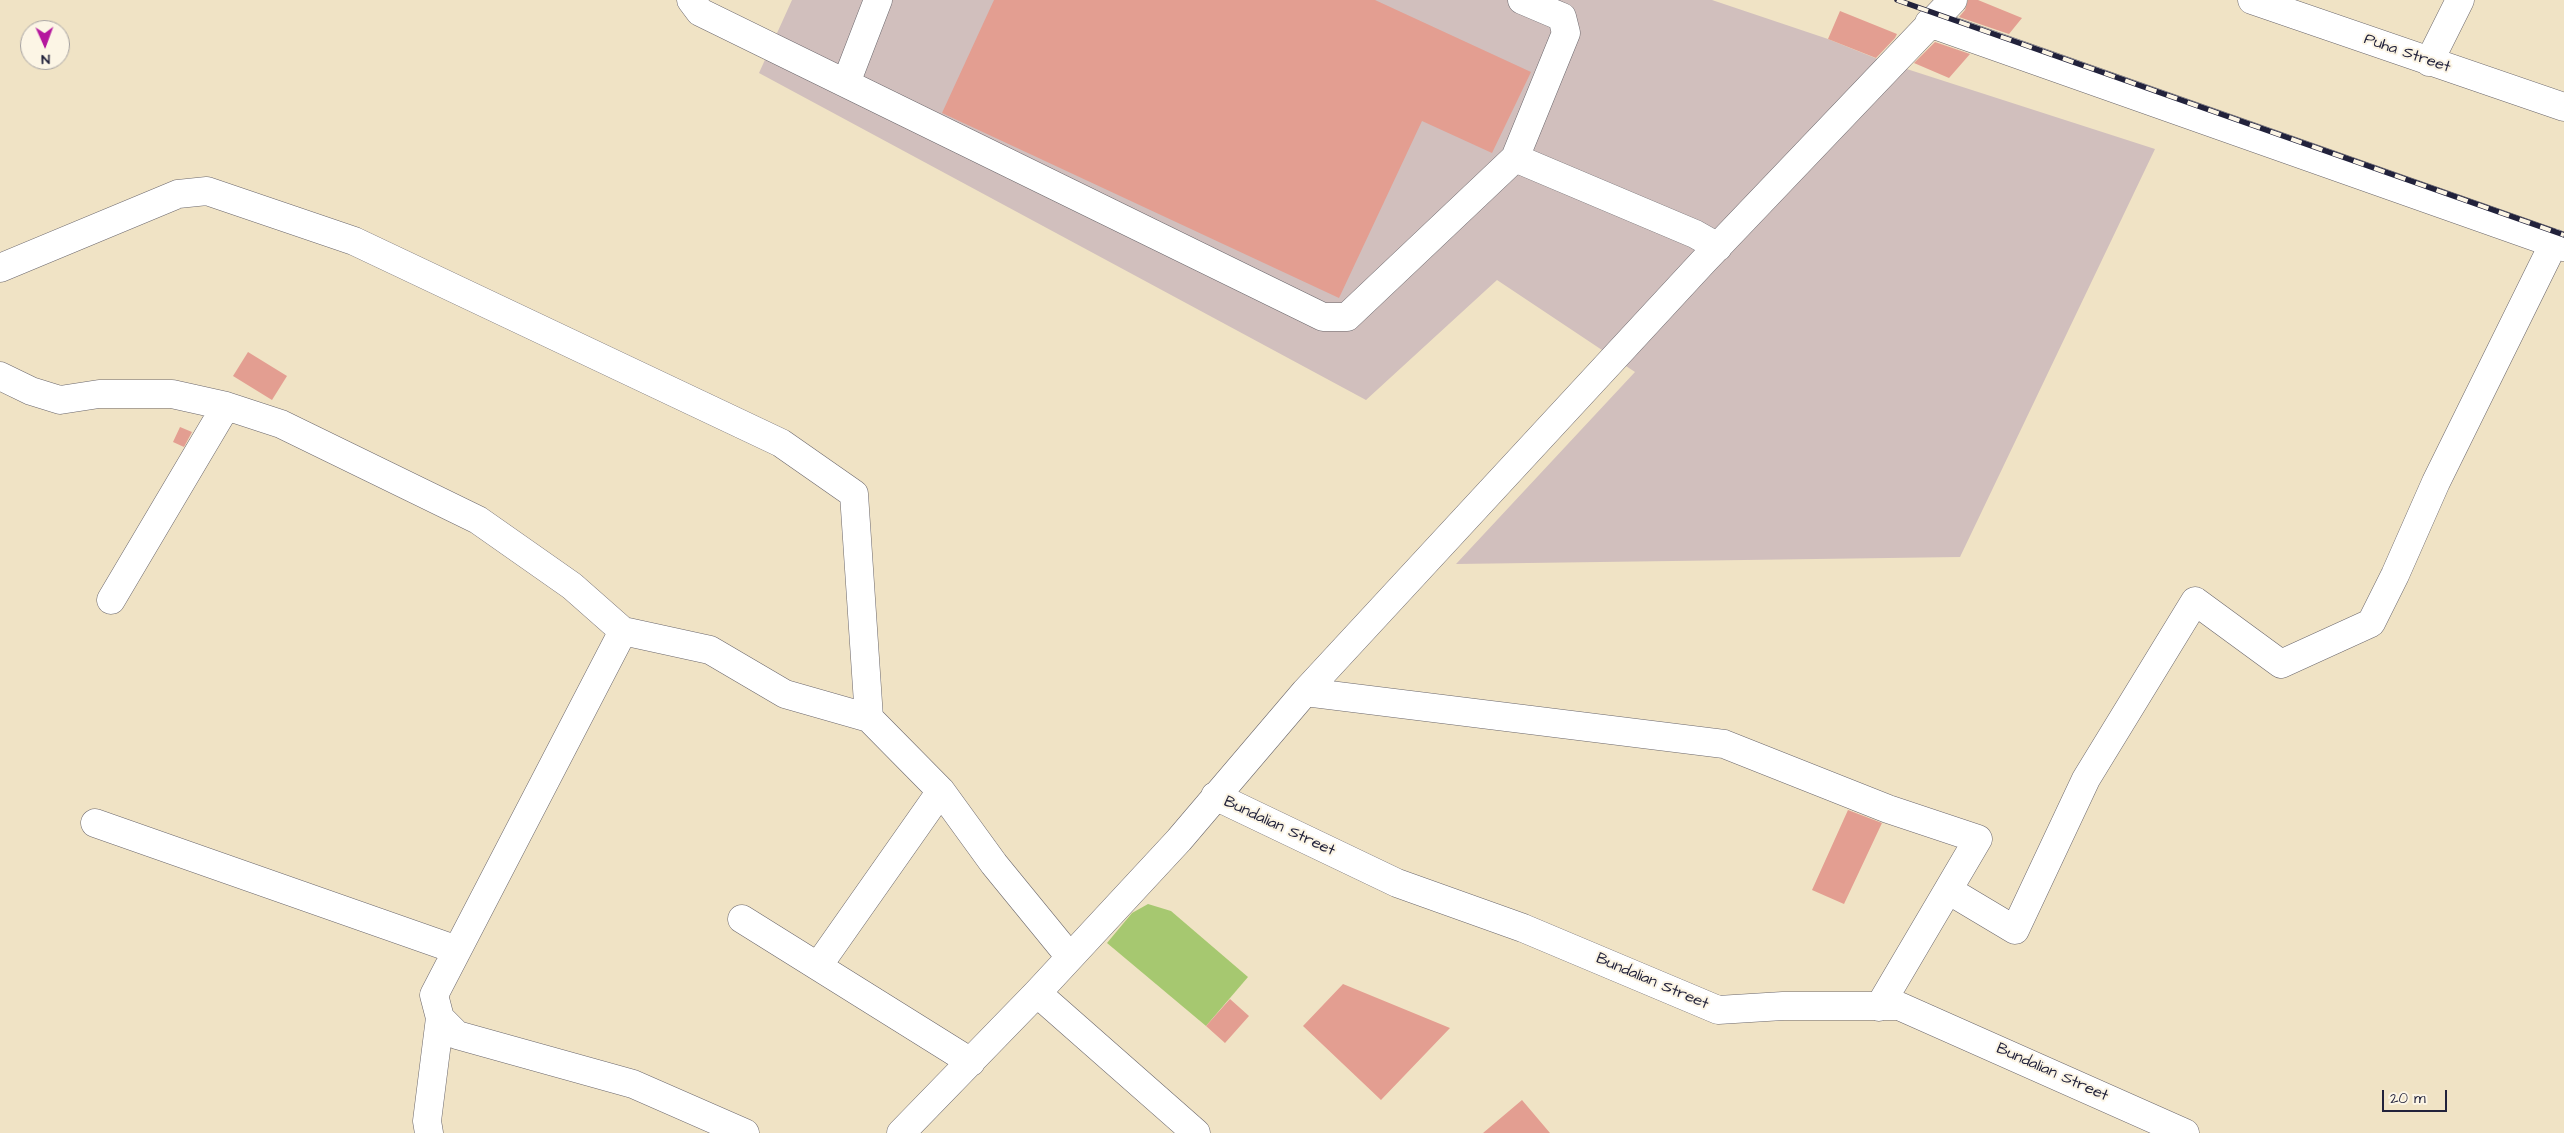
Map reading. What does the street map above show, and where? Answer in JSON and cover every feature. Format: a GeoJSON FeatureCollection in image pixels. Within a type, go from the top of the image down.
{"type":"FeatureCollection","features":[{"type":"Feature","properties":{"kind":"street"},"geometry":{"type":"LineString","coordinates":[[691,0],[700,12],[1322,317],[1347,317],[1515,158],[1566,33],[1562,17],[1522,0]]}},
{"type":"Feature","properties":{"kind":"street"},"geometry":{"type":"LineString","coordinates":[[846,83],[878,0]]}},
{"type":"Feature","properties":{"kind":"street","name":"Puha Street"},"geometry":{"type":"LineString","coordinates":[[2252,0],[2564,107]]}},
{"type":"Feature","properties":{"kind":"street"},"geometry":{"type":"LineString","coordinates":[[2429,62],[2460,0]]}},
{"type":"Feature","properties":{"kind":"street"},"geometry":{"type":"LineString","coordinates":[[901,1133],[1037,993],[1178,840],[1306,692],[1941,7],[2559,245],[2436,482],[2395,575],[2371,623],[2281,664],[2195,601],[2086,779],[2015,930],[1948,890]]}},
{"type":"Feature","properties":{"kind":"street"},"geometry":{"type":"LineString","coordinates":[[1515,158],[1695,234],[1718,247]]}},
{"type":"Feature","properties":{"kind":"street"},"geometry":{"type":"LineString","coordinates":[[0,268],[178,194],[207,191],[354,241],[780,443],[854,494],[869,718]]}},
{"type":"Feature","properties":{"kind":"street"},"geometry":{"type":"LineString","coordinates":[[0,376],[31,391],[60,400],[99,394],[172,394],[226,406],[281,424],[478,520],[572,586],[623,631],[710,650],[785,694],[869,718],[941,791],[994,864],[1070,956]]}},
{"type":"Feature","properties":{"kind":"street"},"geometry":{"type":"LineString","coordinates":[[111,600],[226,406]]}},
{"type":"Feature","properties":{"kind":"street"},"geometry":{"type":"LineString","coordinates":[[429,1133],[427,1121],[440,1018],[434,995],[623,631]]}},
{"type":"Feature","properties":{"kind":"street"},"geometry":{"type":"LineString","coordinates":[[1306,692],[1724,744],[1856,794],[1888,809],[1978,839],[1879,1007]]}},
{"type":"Feature","properties":{"kind":"street"},"geometry":{"type":"LineString","coordinates":[[818,966],[941,791]]}},
{"type":"Feature","properties":{"kind":"street","name":"Bundalian Street"},"geometry":{"type":"LineString","coordinates":[[1215,796],[1397,883],[1523,928],[1718,1010],[1783,1006],[1899,1006],[2185,1133]]}},
{"type":"Feature","properties":{"kind":"street"},"geometry":{"type":"LineString","coordinates":[[94,823],[457,950]]}},
{"type":"Feature","properties":{"kind":"street"},"geometry":{"type":"LineString","coordinates":[[742,919],[971,1062]]}},
{"type":"Feature","properties":{"kind":"street"},"geometry":{"type":"LineString","coordinates":[[1037,993],[1196,1133]]}},
{"type":"Feature","properties":{"kind":"street"},"geometry":{"type":"LineString","coordinates":[[440,1018],[457,1035],[633,1084],[745,1133]]}},
{"type":"Feature","properties":{"kind":"shaded area"},"geometry":{"type":"Polygon","coordinates":[[[792,0],[1712,0],[1828,39],[1885,62],[2155,149],[1960,557],[1456,564],[1635,372],[1497,280],[1366,400],[759,73],[792,0]]]}},
{"type":"Feature","properties":{"kind":"green space"},"geometry":{"type":"Polygon","coordinates":[[[1148,904],[1171,911],[1248,977],[1206,1026],[1107,943],[1132,913],[1148,904]]]}},
{"type":"Feature","properties":{"kind":"building"},"geometry":{"type":"Polygon","coordinates":[[[994,0],[1375,0],[1531,72],[1492,153],[1422,121],[1339,298],[942,113],[994,0]]]}},
{"type":"Feature","properties":{"kind":"building"},"geometry":{"type":"Polygon","coordinates":[[[1968,0],[1978,0],[2022,18],[2009,34],[1997,30],[1959,17],[1965,10],[1968,0]]]}},
{"type":"Feature","properties":{"kind":"building"},"geometry":{"type":"Polygon","coordinates":[[[1840,11],[1897,34],[1876,58],[1828,39],[1840,11]]]}},
{"type":"Feature","properties":{"kind":"building"},"geometry":{"type":"Polygon","coordinates":[[[1935,42],[1970,54],[1949,78],[1914,63],[1935,42]]]}},
{"type":"Feature","properties":{"kind":"building"},"geometry":{"type":"Polygon","coordinates":[[[248,352],[287,376],[272,400],[233,376],[248,352]]]}},
{"type":"Feature","properties":{"kind":"building"},"geometry":{"type":"Polygon","coordinates":[[[180,427],[192,432],[184,447],[173,442],[180,427]]]}},
{"type":"Feature","properties":{"kind":"building"},"geometry":{"type":"Polygon","coordinates":[[[1848,810],[1882,823],[1844,904],[1812,890],[1848,810]]]}},
{"type":"Feature","properties":{"kind":"building"},"geometry":{"type":"Polygon","coordinates":[[[1343,984],[1450,1028],[1381,1100],[1303,1026],[1343,984]]]}},
{"type":"Feature","properties":{"kind":"building"},"geometry":{"type":"Polygon","coordinates":[[[1230,999],[1249,1016],[1225,1043],[1206,1026],[1230,999]]]}},
{"type":"Feature","properties":{"kind":"building"},"geometry":{"type":"Polygon","coordinates":[[[1522,1100],[1550,1133],[1483,1133],[1522,1100]]]}},
{"type":"Feature","properties":{"kind":"railway"},"geometry":{"type":"LineString","coordinates":[[1897,0],[2564,235]]}}]}
